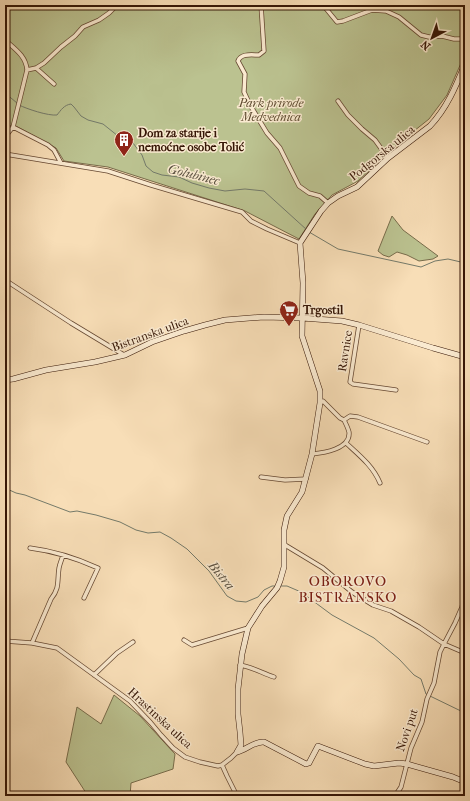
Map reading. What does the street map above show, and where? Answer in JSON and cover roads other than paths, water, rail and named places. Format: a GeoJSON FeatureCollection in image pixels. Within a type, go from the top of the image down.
{"type":"FeatureCollection","features":[{"type":"Feature","properties":{"kind":"main road","name":"Podgorska ulica"},"geometry":{"type":"LineString","coordinates":[[300,243],[328,203],[338,196],[357,187],[388,158],[435,121],[445,108],[452,95],[465,64]]}},
{"type":"Feature","properties":{"kind":"main road"},"geometry":{"type":"LineString","coordinates":[[237,752],[241,745],[238,714],[240,665],[248,628],[262,606],[277,588],[280,581],[284,567],[284,530],[287,516],[302,492],[306,479],[312,454],[320,403],[320,391],[302,336],[303,283],[300,243]]}},
{"type":"Feature","properties":{"kind":"main road","name":"Bistranska ulica"},"geometry":{"type":"LineString","coordinates":[[5,380],[46,370],[95,362],[125,355],[152,342],[177,333],[225,320],[264,317],[342,321],[465,357]]}},
{"type":"Feature","properties":{"kind":"main road"},"geometry":{"type":"LineString","coordinates":[[237,752],[259,742],[264,742],[306,764],[309,763],[318,746],[374,766],[399,763],[407,764]]}},
{"type":"Feature","properties":{"kind":"main road","name":"Novi put"},"geometry":{"type":"LineString","coordinates":[[407,764],[453,777],[465,782]]}},
{"type":"Feature","properties":{"kind":"street"},"geometry":{"type":"LineString","coordinates":[[27,70],[36,68],[44,63],[61,47],[76,36],[83,27],[99,20],[117,5]]}},
{"type":"Feature","properties":{"kind":"street"},"geometry":{"type":"LineString","coordinates":[[261,5],[264,51],[259,55],[242,55],[238,61],[245,74],[244,92],[267,133],[280,148],[299,186],[309,193],[320,196],[328,203]]}},
{"type":"Feature","properties":{"kind":"street"},"geometry":{"type":"LineString","coordinates":[[323,5],[337,22],[372,10],[386,11],[399,17],[422,35],[429,37],[442,36],[454,39],[465,39]]}},
{"type":"Feature","properties":{"kind":"street"},"geometry":{"type":"LineString","coordinates":[[5,40],[20,53],[27,70],[13,127],[5,137]]}},
{"type":"Feature","properties":{"kind":"street"},"geometry":{"type":"LineString","coordinates":[[36,68],[54,84]]}},
{"type":"Feature","properties":{"kind":"street"},"geometry":{"type":"LineString","coordinates":[[338,101],[348,115],[376,140],[388,158]]}},
{"type":"Feature","properties":{"kind":"street"},"geometry":{"type":"LineString","coordinates":[[13,127],[48,145],[54,150],[61,163]]}},
{"type":"Feature","properties":{"kind":"street"},"geometry":{"type":"LineString","coordinates":[[5,154],[108,171],[242,212],[251,221],[300,243]]}},
{"type":"Feature","properties":{"kind":"street"},"geometry":{"type":"LineString","coordinates":[[5,280],[70,323],[125,355]]}},
{"type":"Feature","properties":{"kind":"street","name":"Ravnice"},"geometry":{"type":"LineString","coordinates":[[359,325],[350,382],[353,384],[396,390]]}},
{"type":"Feature","properties":{"kind":"street"},"geometry":{"type":"LineString","coordinates":[[312,454],[331,451],[346,443],[348,440],[349,431],[344,420],[340,418],[323,401],[320,403]]}},
{"type":"Feature","properties":{"kind":"street"},"geometry":{"type":"LineString","coordinates":[[344,420],[350,416],[358,417],[427,442]]}},
{"type":"Feature","properties":{"kind":"street"},"geometry":{"type":"LineString","coordinates":[[346,443],[373,469],[380,483]]}},
{"type":"Feature","properties":{"kind":"street"},"geometry":{"type":"LineString","coordinates":[[262,477],[285,480],[306,479]]}},
{"type":"Feature","properties":{"kind":"street"},"geometry":{"type":"LineString","coordinates":[[285,545],[323,568],[352,592],[373,605],[391,611],[419,627],[444,644],[465,653]]}},
{"type":"Feature","properties":{"kind":"street"},"geometry":{"type":"LineString","coordinates":[[30,548],[63,555],[98,568],[84,598]]}},
{"type":"Feature","properties":{"kind":"street"},"geometry":{"type":"LineString","coordinates":[[32,643],[51,599],[56,593],[59,568],[63,555]]}},
{"type":"Feature","properties":{"kind":"street","name":"Novi put"},"geometry":{"type":"LineString","coordinates":[[407,764],[411,748],[422,722],[427,699],[434,683],[440,652],[456,623],[465,596]]}},
{"type":"Feature","properties":{"kind":"street"},"geometry":{"type":"LineString","coordinates":[[184,640],[192,645],[248,628]]}},
{"type":"Feature","properties":{"kind":"street","name":"Hrastinska ulica"},"geometry":{"type":"LineString","coordinates":[[5,641],[32,643],[57,648],[130,701],[173,748],[185,757],[218,766],[222,765]]}},
{"type":"Feature","properties":{"kind":"street"},"geometry":{"type":"LineString","coordinates":[[94,675],[117,653],[133,642]]}},
{"type":"Feature","properties":{"kind":"street"},"geometry":{"type":"LineString","coordinates":[[240,665],[250,667],[263,674],[274,677]]}},
{"type":"Feature","properties":{"kind":"street"},"geometry":{"type":"LineString","coordinates":[[237,752],[222,765],[237,796]]}},
{"type":"Feature","properties":{"kind":"street"},"geometry":{"type":"LineString","coordinates":[[395,796],[401,787],[407,764]]}},
{"type":"Feature","properties":{"kind":"waterway","name":"Golubinec"},"geometry":{"type":"LineString","coordinates":[[5,93],[17,103]]}},
{"type":"Feature","properties":{"kind":"waterway","name":"Golubinec"},"geometry":{"type":"LineString","coordinates":[[19,105],[43,113],[57,115],[61,110],[71,104],[81,116],[88,120],[103,124],[118,136],[133,143],[142,155],[146,166],[153,172],[162,175],[179,177],[192,183],[225,191],[245,189],[264,191],[307,230]]}},
{"type":"Feature","properties":{"kind":"waterway","name":"Golubinec"},"geometry":{"type":"LineString","coordinates":[[309,232],[338,249],[421,267],[435,261],[448,259],[465,263]]}},
{"type":"Feature","properties":{"kind":"waterway","name":"Bistra"},"geometry":{"type":"LineString","coordinates":[[5,488],[70,512],[77,511],[96,515],[120,522],[136,530],[148,533],[160,532],[187,549],[209,571],[227,596],[236,601],[246,602],[258,597],[264,590],[275,586]]}},
{"type":"Feature","properties":{"kind":"waterway","name":"Bistra"},"geometry":{"type":"LineString","coordinates":[[280,586],[287,586],[301,592],[332,615],[374,638],[399,659],[414,675],[421,679],[426,694],[428,695]]}},
{"type":"Feature","properties":{"kind":"waterway","name":"Bistra"},"geometry":{"type":"LineString","coordinates":[[430,696],[465,713]]}},
{"type":"Feature","properties":{"kind":"place","name":"Dom za starije i nemoćne osobe Tolić"},"geometry":{"type":"Point","coordinates":[124,157]}},
{"type":"Feature","properties":{"kind":"place","name":"Trgostil"},"geometry":{"type":"Point","coordinates":[289,327]}},
{"type":"Feature","properties":{"kind":"district","name":"OBOROVO BISTRANSKO"},"geometry":{"type":"Point","coordinates":[348,590]}},
{"type":"Feature","properties":{"kind":"park label","name":"Park prirode Medvednica"},"geometry":{"type":"Point","coordinates":[271,110]}}]}
